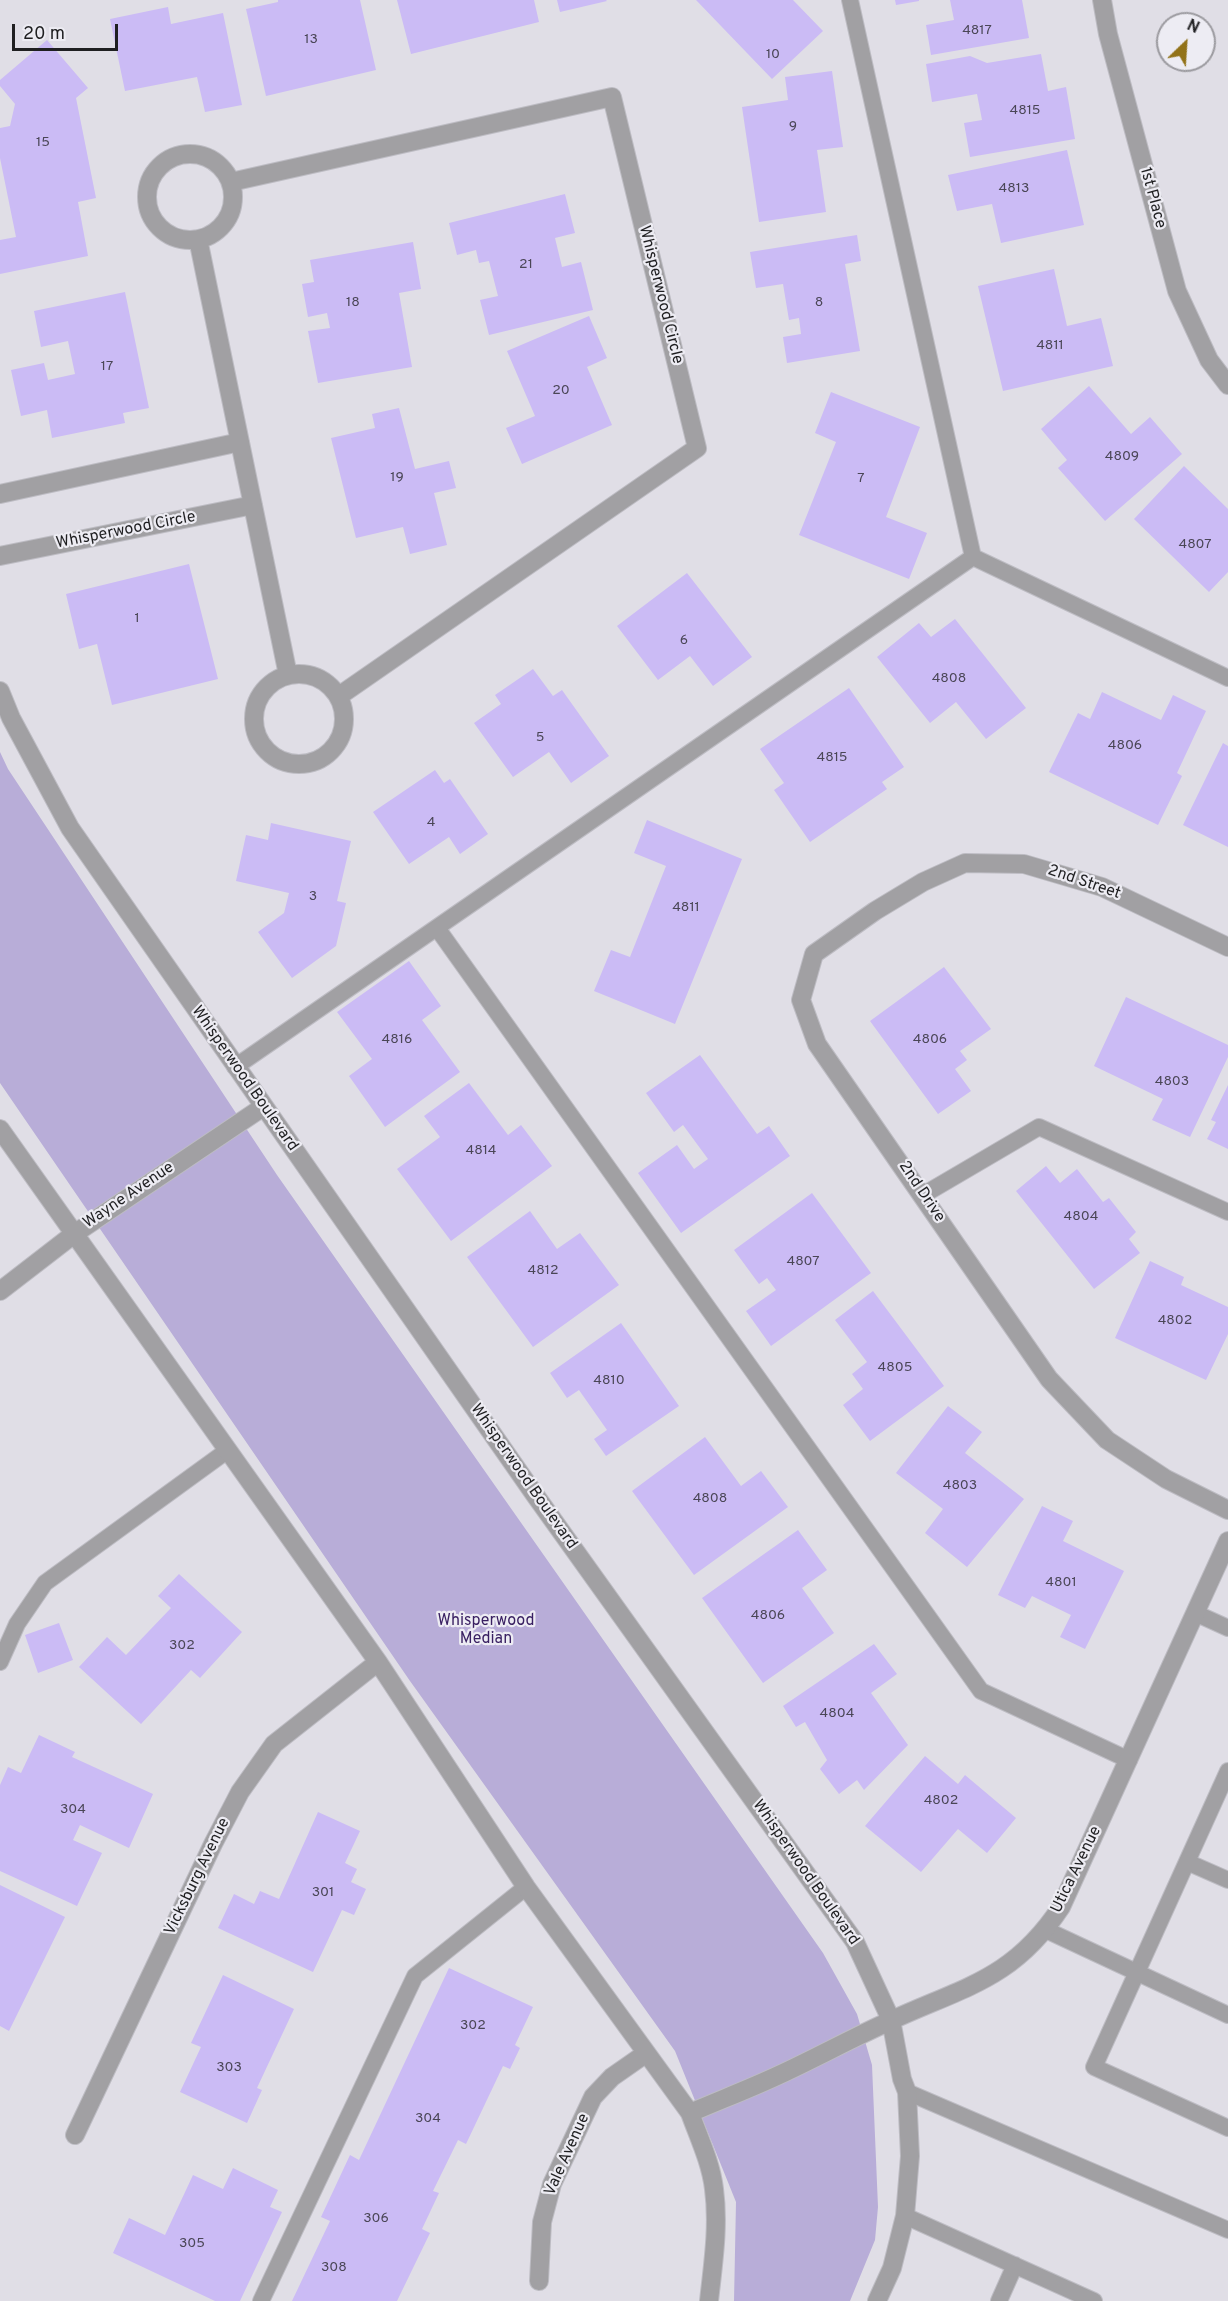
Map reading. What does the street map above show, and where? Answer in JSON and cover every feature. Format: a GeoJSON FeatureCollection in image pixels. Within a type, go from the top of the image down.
{"type":"FeatureCollection","features":[{"type":"Feature","properties":{"kind":"street","name":"1st Place"},"geometry":{"type":"LineString","coordinates":[[1102,0],[1108,34],[1177,291],[1209,360],[1228,385]]}},
{"type":"Feature","properties":{"kind":"street","name":"Whisperwood Circle"},"geometry":{"type":"LineString","coordinates":[[231,182],[612,97],[697,448],[339,696]]}},
{"type":"Feature","properties":{"kind":"street"},"geometry":{"type":"LineString","coordinates":[[184,153],[199,154],[213,159],[224,169],[231,182],[234,196],[225,224],[213,234],[198,240],[172,237],[160,229],[147,205],[147,191],[151,178],[164,162],[184,153]]}},
{"type":"Feature","properties":{"kind":"street"},"geometry":{"type":"LineString","coordinates":[[198,240],[288,675]]}},
{"type":"Feature","properties":{"kind":"street"},"geometry":{"type":"LineString","coordinates":[[0,494],[240,442]]}},
{"type":"Feature","properties":{"kind":"street","name":"Whisperwood Circle"},"geometry":{"type":"LineString","coordinates":[[0,556],[253,506]]}},
{"type":"Feature","properties":{"kind":"street"},"geometry":{"type":"LineString","coordinates":[[303,673],[317,677],[339,696],[344,710],[345,725],[341,739],[332,752],[319,761],[304,765],[289,764],[275,758],[263,748],[256,734],[254,718],[256,703],[263,690],[274,680],[288,675],[303,673]]}},
{"type":"Feature","properties":{"kind":"street","name":"Whisperwood Boulevard"},"geometry":{"type":"LineString","coordinates":[[0,691],[11,718],[70,828],[262,1107],[535,1495],[855,1942],[891,2020],[902,2079],[907,2092],[910,2156],[905,2216],[892,2268],[877,2301]]}},
{"type":"Feature","properties":{"kind":"street","name":"2nd Street"},"geometry":{"type":"LineString","coordinates":[[965,863],[1024,864],[1102,887],[1228,947]]}},
{"type":"Feature","properties":{"kind":"street","name":"2nd Drive"},"geometry":{"type":"LineString","coordinates":[[965,863],[923,882],[814,954],[801,1000],[817,1044],[1049,1379],[1107,1440],[1166,1479],[1228,1510]]}},
{"type":"Feature","properties":{"kind":"street","name":"Wayne Avenue"},"geometry":{"type":"LineString","coordinates":[[0,1291],[74,1234],[262,1107]]}},
{"type":"Feature","properties":{"kind":"street"},"geometry":{"type":"LineString","coordinates":[[0,1129],[378,1662],[526,1887],[690,2113],[706,2154],[714,2189],[716,2241],[709,2301]]}},
{"type":"Feature","properties":{"kind":"street","name":"Utica Avenue"},"geometry":{"type":"LineString","coordinates":[[690,2113],[778,2075],[891,2020],[986,1979],[1009,1965],[1046,1930],[1061,1907],[1228,1544]]}},
{"type":"Feature","properties":{"kind":"street","name":"Vicksburg Avenue"},"geometry":{"type":"LineString","coordinates":[[75,2135],[240,1792],[274,1744],[378,1662]]}},
{"type":"Feature","properties":{"kind":"street","name":"Vale Avenue"},"geometry":{"type":"LineString","coordinates":[[539,2281],[542,2222],[552,2184],[593,2097],[612,2077],[645,2054]]}},
{"type":"Feature","properties":{"kind":"lane"},"geometry":{"type":"LineString","coordinates":[[850,0],[974,557]]}},
{"type":"Feature","properties":{"kind":"lane"},"geometry":{"type":"LineString","coordinates":[[974,557],[1228,678]]}},
{"type":"Feature","properties":{"kind":"lane"},"geometry":{"type":"LineString","coordinates":[[235,1067],[974,557]]}},
{"type":"Feature","properties":{"kind":"lane"},"geometry":{"type":"LineString","coordinates":[[436,928],[981,1691],[1129,1760]]}},
{"type":"Feature","properties":{"kind":"lane"},"geometry":{"type":"LineString","coordinates":[[922,1195],[1039,1127],[1228,1212]]}},
{"type":"Feature","properties":{"kind":"lane"},"geometry":{"type":"LineString","coordinates":[[0,1662],[17,1624],[45,1583],[228,1450]]}},
{"type":"Feature","properties":{"kind":"lane"},"geometry":{"type":"LineString","coordinates":[[1196,1613],[1228,1628]]}},
{"type":"Feature","properties":{"kind":"lane"},"geometry":{"type":"LineString","coordinates":[[1228,1771],[1094,2067],[1228,2128]]}},
{"type":"Feature","properties":{"kind":"lane"},"geometry":{"type":"LineString","coordinates":[[1187,1862],[1228,1880]]}},
{"type":"Feature","properties":{"kind":"lane"},"geometry":{"type":"LineString","coordinates":[[261,2301],[415,1976],[526,1887]]}},
{"type":"Feature","properties":{"kind":"lane"},"geometry":{"type":"LineString","coordinates":[[1046,1930],[1228,2015]]}},
{"type":"Feature","properties":{"kind":"lane"},"geometry":{"type":"LineString","coordinates":[[907,2092],[1228,2230]]}},
{"type":"Feature","properties":{"kind":"lane"},"geometry":{"type":"LineString","coordinates":[[905,2216],[1094,2301]]}},
{"type":"Feature","properties":{"kind":"lane"},"geometry":{"type":"LineString","coordinates":[[999,2301],[1015,2265]]}},
{"type":"Feature","properties":{"kind":"green space","name":"Whisperwood Median"},"geometry":{"type":"Polygon","coordinates":[[[0,752],[8,769],[277,1175],[823,1953],[857,2014],[872,2065],[878,2207],[875,2240],[850,2301],[734,2301],[736,2202],[675,2051],[410,1681],[0,1083],[0,752]]]}},
{"type":"Feature","properties":{"kind":"building"},"geometry":{"type":"Polygon","coordinates":[[[278,0],[360,0],[376,70],[266,96],[246,9],[278,2],[278,0]]]}},
{"type":"Feature","properties":{"kind":"building"},"geometry":{"type":"Polygon","coordinates":[[[397,0],[534,0],[539,22],[411,54],[397,0]]]}},
{"type":"Feature","properties":{"kind":"building"},"geometry":{"type":"Polygon","coordinates":[[[557,0],[606,0],[607,1],[560,12],[557,0]]]}},
{"type":"Feature","properties":{"kind":"building"},"geometry":{"type":"Polygon","coordinates":[[[696,0],[793,0],[823,31],[772,79],[696,0]]]}},
{"type":"Feature","properties":{"kind":"building"},"geometry":{"type":"Polygon","coordinates":[[[895,0],[919,0],[919,1],[896,5],[895,0]]]}},
{"type":"Feature","properties":{"kind":"building"},"geometry":{"type":"Polygon","coordinates":[[[950,0],[1022,0],[1029,38],[931,55],[926,25],[954,20],[950,0]]]}},
{"type":"Feature","properties":{"kind":"building"},"geometry":{"type":"Polygon","coordinates":[[[168,7],[171,24],[223,13],[242,105],[205,112],[197,77],[125,91],[110,19],[168,7]]]}},
{"type":"Feature","properties":{"kind":"building"},"geometry":{"type":"Polygon","coordinates":[[[47,40],[88,88],[76,98],[96,198],[78,202],[88,256],[0,274],[0,240],[16,237],[0,158],[0,128],[10,126],[15,104],[0,86],[0,80],[47,40]]]}},
{"type":"Feature","properties":{"kind":"building"},"geometry":{"type":"Polygon","coordinates":[[[1041,54],[1048,91],[1066,87],[1075,139],[970,157],[964,123],[982,120],[977,94],[932,102],[926,64],[970,56],[987,63],[1041,54]]]}},
{"type":"Feature","properties":{"kind":"building"},"geometry":{"type":"Polygon","coordinates":[[[832,71],[843,147],[817,150],[826,212],[759,222],[742,107],[788,100],[785,77],[832,71]]]}},
{"type":"Feature","properties":{"kind":"building"},"geometry":{"type":"Polygon","coordinates":[[[1067,150],[1084,225],[1001,243],[992,204],[957,211],[948,175],[1067,150]]]}},
{"type":"Feature","properties":{"kind":"building"},"geometry":{"type":"Polygon","coordinates":[[[565,194],[575,233],[555,238],[562,267],[581,262],[593,310],[489,335],[480,300],[498,296],[489,261],[479,263],[476,250],[457,255],[449,223],[565,194]]]}},
{"type":"Feature","properties":{"kind":"building"},"geometry":{"type":"Polygon","coordinates":[[[857,235],[861,261],[845,264],[860,351],[787,363],[783,337],[801,334],[799,318],[789,320],[783,284],[756,288],[750,252],[857,235]]]}},
{"type":"Feature","properties":{"kind":"building"},"geometry":{"type":"Polygon","coordinates":[[[413,242],[421,289],[399,293],[412,367],[318,383],[308,331],[330,328],[327,313],[308,317],[302,284],[314,282],[310,260],[413,242]]]}},
{"type":"Feature","properties":{"kind":"building"},"geometry":{"type":"Polygon","coordinates":[[[1054,269],[1067,326],[1101,318],[1113,366],[1003,391],[978,286],[1054,269]]]}},
{"type":"Feature","properties":{"kind":"building"},"geometry":{"type":"Polygon","coordinates":[[[125,292],[149,408],[123,413],[125,423],[52,438],[47,410],[21,416],[11,370],[44,363],[48,380],[75,374],[68,341],[41,347],[34,311],[125,292]]]}},
{"type":"Feature","properties":{"kind":"building"},"geometry":{"type":"Polygon","coordinates":[[[589,316],[607,358],[587,367],[612,425],[522,464],[506,428],[535,416],[507,351],[589,316]]]}},
{"type":"Feature","properties":{"kind":"building"},"geometry":{"type":"Polygon","coordinates":[[[1089,386],[1131,434],[1150,417],[1182,454],[1105,521],[1058,468],[1067,460],[1041,429],[1089,386]]]}},
{"type":"Feature","properties":{"kind":"building"},"geometry":{"type":"Polygon","coordinates":[[[831,392],[920,427],[886,517],[927,533],[909,579],[799,535],[836,442],[815,433],[831,392]]]}},
{"type":"Feature","properties":{"kind":"building"},"geometry":{"type":"Polygon","coordinates":[[[399,408],[415,469],[449,461],[456,488],[434,493],[447,545],[410,554],[403,527],[356,538],[331,438],[375,428],[372,414],[399,408]]]}},
{"type":"Feature","properties":{"kind":"building"},"geometry":{"type":"Polygon","coordinates":[[[1184,466],[1228,509],[1228,572],[1209,592],[1134,519],[1184,466]]]}},
{"type":"Feature","properties":{"kind":"building"},"geometry":{"type":"Polygon","coordinates":[[[189,564],[218,679],[112,705],[97,644],[79,649],[66,594],[189,564]]]}},
{"type":"Feature","properties":{"kind":"building"},"geometry":{"type":"Polygon","coordinates":[[[687,573],[752,657],[713,686],[690,656],[658,680],[617,626],[687,573]]]}},
{"type":"Feature","properties":{"kind":"building"},"geometry":{"type":"Polygon","coordinates":[[[955,619],[1026,708],[986,739],[956,702],[930,723],[877,657],[919,623],[931,637],[955,619]]]}},
{"type":"Feature","properties":{"kind":"building"},"geometry":{"type":"Polygon","coordinates":[[[533,669],[553,696],[562,690],[609,756],[571,783],[549,752],[513,777],[474,723],[501,704],[495,695],[533,669]]]}},
{"type":"Feature","properties":{"kind":"building"},"geometry":{"type":"Polygon","coordinates":[[[849,688],[904,767],[882,782],[887,789],[810,842],[774,790],[784,783],[760,749],[849,688]]]}},
{"type":"Feature","properties":{"kind":"building"},"geometry":{"type":"Polygon","coordinates":[[[1102,692],[1161,720],[1173,695],[1206,711],[1177,773],[1182,776],[1158,825],[1049,772],[1078,713],[1090,719],[1102,692]]]}},
{"type":"Feature","properties":{"kind":"building"},"geometry":{"type":"Polygon","coordinates":[[[1223,743],[1228,746],[1228,847],[1183,825],[1223,743]]]}},
{"type":"Feature","properties":{"kind":"building"},"geometry":{"type":"Polygon","coordinates":[[[435,770],[444,783],[450,779],[488,834],[460,854],[449,837],[409,864],[373,812],[435,770]]]}},
{"type":"Feature","properties":{"kind":"building"},"geometry":{"type":"Polygon","coordinates":[[[647,820],[742,859],[675,1024],[594,991],[611,950],[630,957],[666,866],[634,853],[647,820]]]}},
{"type":"Feature","properties":{"kind":"building"},"geometry":{"type":"Polygon","coordinates":[[[271,823],[351,841],[337,901],[346,903],[336,946],[292,978],[258,932],[284,913],[289,893],[236,881],[246,835],[268,840],[271,823]]]}},
{"type":"Feature","properties":{"kind":"building"},"geometry":{"type":"Polygon","coordinates":[[[409,961],[441,1006],[422,1020],[460,1072],[385,1127],[349,1076],[372,1059],[337,1012],[409,961]]]}},
{"type":"Feature","properties":{"kind":"building"},"geometry":{"type":"Polygon","coordinates":[[[944,967],[991,1029],[960,1051],[967,1060],[955,1069],[971,1091],[938,1114],[870,1021],[944,967]]]}},
{"type":"Feature","properties":{"kind":"building"},"geometry":{"type":"Polygon","coordinates":[[[1126,997],[1228,1045],[1228,1057],[1190,1137],[1152,1120],[1163,1099],[1094,1066],[1126,997]]]}},
{"type":"Feature","properties":{"kind":"building"},"geometry":{"type":"Polygon","coordinates":[[[700,1055],[757,1134],[769,1126],[790,1156],[681,1233],[638,1173],[677,1145],[694,1169],[708,1159],[683,1125],[674,1132],[646,1093],[700,1055]]]}},
{"type":"Feature","properties":{"kind":"building"},"geometry":{"type":"Polygon","coordinates":[[[469,1083],[508,1135],[521,1125],[552,1166],[451,1241],[397,1169],[440,1137],[424,1116],[469,1083]]]}},
{"type":"Feature","properties":{"kind":"building"},"geometry":{"type":"Polygon","coordinates":[[[1228,1085],[1228,1149],[1207,1139],[1216,1122],[1211,1120],[1228,1085]]]}},
{"type":"Feature","properties":{"kind":"building"},"geometry":{"type":"Polygon","coordinates":[[[1046,1166],[1060,1183],[1077,1169],[1103,1202],[1109,1198],[1136,1232],[1129,1239],[1140,1253],[1094,1289],[1016,1191],[1046,1166]]]}},
{"type":"Feature","properties":{"kind":"building"},"geometry":{"type":"Polygon","coordinates":[[[812,1193],[871,1273],[771,1346],[746,1311],[776,1290],[767,1278],[759,1284],[734,1250],[812,1193]]]}},
{"type":"Feature","properties":{"kind":"building"},"geometry":{"type":"Polygon","coordinates":[[[530,1211],[557,1249],[580,1233],[619,1285],[533,1347],[467,1257],[530,1211]]]}},
{"type":"Feature","properties":{"kind":"building"},"geometry":{"type":"Polygon","coordinates":[[[1150,1261],[1184,1277],[1181,1285],[1228,1307],[1228,1334],[1206,1380],[1115,1338],[1150,1261]]]}},
{"type":"Feature","properties":{"kind":"building"},"geometry":{"type":"Polygon","coordinates":[[[873,1291],[944,1386],[870,1441],[843,1405],[863,1389],[852,1374],[867,1362],[835,1320],[873,1291]]]}},
{"type":"Feature","properties":{"kind":"building"},"geometry":{"type":"Polygon","coordinates":[[[621,1323],[679,1406],[606,1456],[594,1439],[607,1430],[579,1390],[567,1398],[550,1373],[621,1323]]]}},
{"type":"Feature","properties":{"kind":"building"},"geometry":{"type":"Polygon","coordinates":[[[948,1406],[982,1432],[965,1453],[1024,1499],[967,1567],[925,1533],[943,1509],[896,1473],[948,1406]]]}},
{"type":"Feature","properties":{"kind":"building"},"geometry":{"type":"Polygon","coordinates":[[[705,1437],[741,1486],[761,1471],[788,1507],[694,1575],[632,1491],[705,1437]]]}},
{"type":"Feature","properties":{"kind":"building"},"geometry":{"type":"Polygon","coordinates":[[[1042,1506],[1073,1521],[1063,1541],[1124,1571],[1085,1649],[1060,1637],[1071,1615],[1032,1596],[1025,1608],[998,1595],[1042,1506]]]}},
{"type":"Feature","properties":{"kind":"building"},"geometry":{"type":"Polygon","coordinates":[[[798,1530],[827,1570],[802,1588],[834,1633],[763,1683],[702,1598],[798,1530]]]}},
{"type":"Feature","properties":{"kind":"building"},"geometry":{"type":"Polygon","coordinates":[[[179,1574],[242,1632],[200,1678],[191,1670],[141,1724],[79,1667],[107,1637],[126,1655],[171,1608],[158,1596],[179,1574]]]}},
{"type":"Feature","properties":{"kind":"building"},"geometry":{"type":"Polygon","coordinates":[[[59,1623],[73,1660],[38,1673],[25,1635],[59,1623]]]}},
{"type":"Feature","properties":{"kind":"building"},"geometry":{"type":"Polygon","coordinates":[[[874,1644],[897,1674],[871,1693],[908,1745],[864,1790],[857,1780],[839,1794],[820,1769],[827,1760],[805,1722],[796,1727],[783,1706],[874,1644]]]}},
{"type":"Feature","properties":{"kind":"building"},"geometry":{"type":"Polygon","coordinates":[[[39,1735],[75,1752],[72,1757],[153,1794],[129,1848],[80,1825],[73,1840],[102,1853],[77,1906],[0,1871],[0,1785],[8,1767],[21,1773],[39,1735]]]}},
{"type":"Feature","properties":{"kind":"building"},"geometry":{"type":"Polygon","coordinates":[[[925,1756],[958,1784],[965,1775],[1016,1818],[987,1853],[958,1829],[921,1872],[865,1826],[925,1756]]]}},
{"type":"Feature","properties":{"kind":"building"},"geometry":{"type":"Polygon","coordinates":[[[318,1812],[360,1831],[345,1863],[357,1869],[351,1882],[366,1889],[354,1915],[342,1910],[313,1972],[218,1928],[234,1894],[254,1904],[260,1891],[279,1899],[318,1812]]]}},
{"type":"Feature","properties":{"kind":"building"},"geometry":{"type":"Polygon","coordinates":[[[0,1885],[65,1917],[9,2031],[0,2026],[0,1885]]]}},
{"type":"Feature","properties":{"kind":"building"},"geometry":{"type":"Polygon","coordinates":[[[449,1968],[533,2007],[515,2045],[520,2048],[510,2069],[503,2066],[466,2144],[458,2140],[433,2191],[439,2193],[422,2229],[430,2233],[397,2301],[292,2301],[330,2221],[321,2217],[350,2155],[359,2160],[449,1968]]]}},
{"type":"Feature","properties":{"kind":"building"},"geometry":{"type":"Polygon","coordinates":[[[223,1975],[294,2009],[257,2088],[262,2090],[247,2123],[180,2092],[201,2047],[191,2043],[223,1975]]]}},
{"type":"Feature","properties":{"kind":"building"},"geometry":{"type":"Polygon","coordinates":[[[233,2168],[278,2190],[270,2207],[282,2212],[240,2301],[215,2301],[113,2253],[129,2218],[165,2235],[193,2175],[223,2189],[233,2168]]]}}]}
